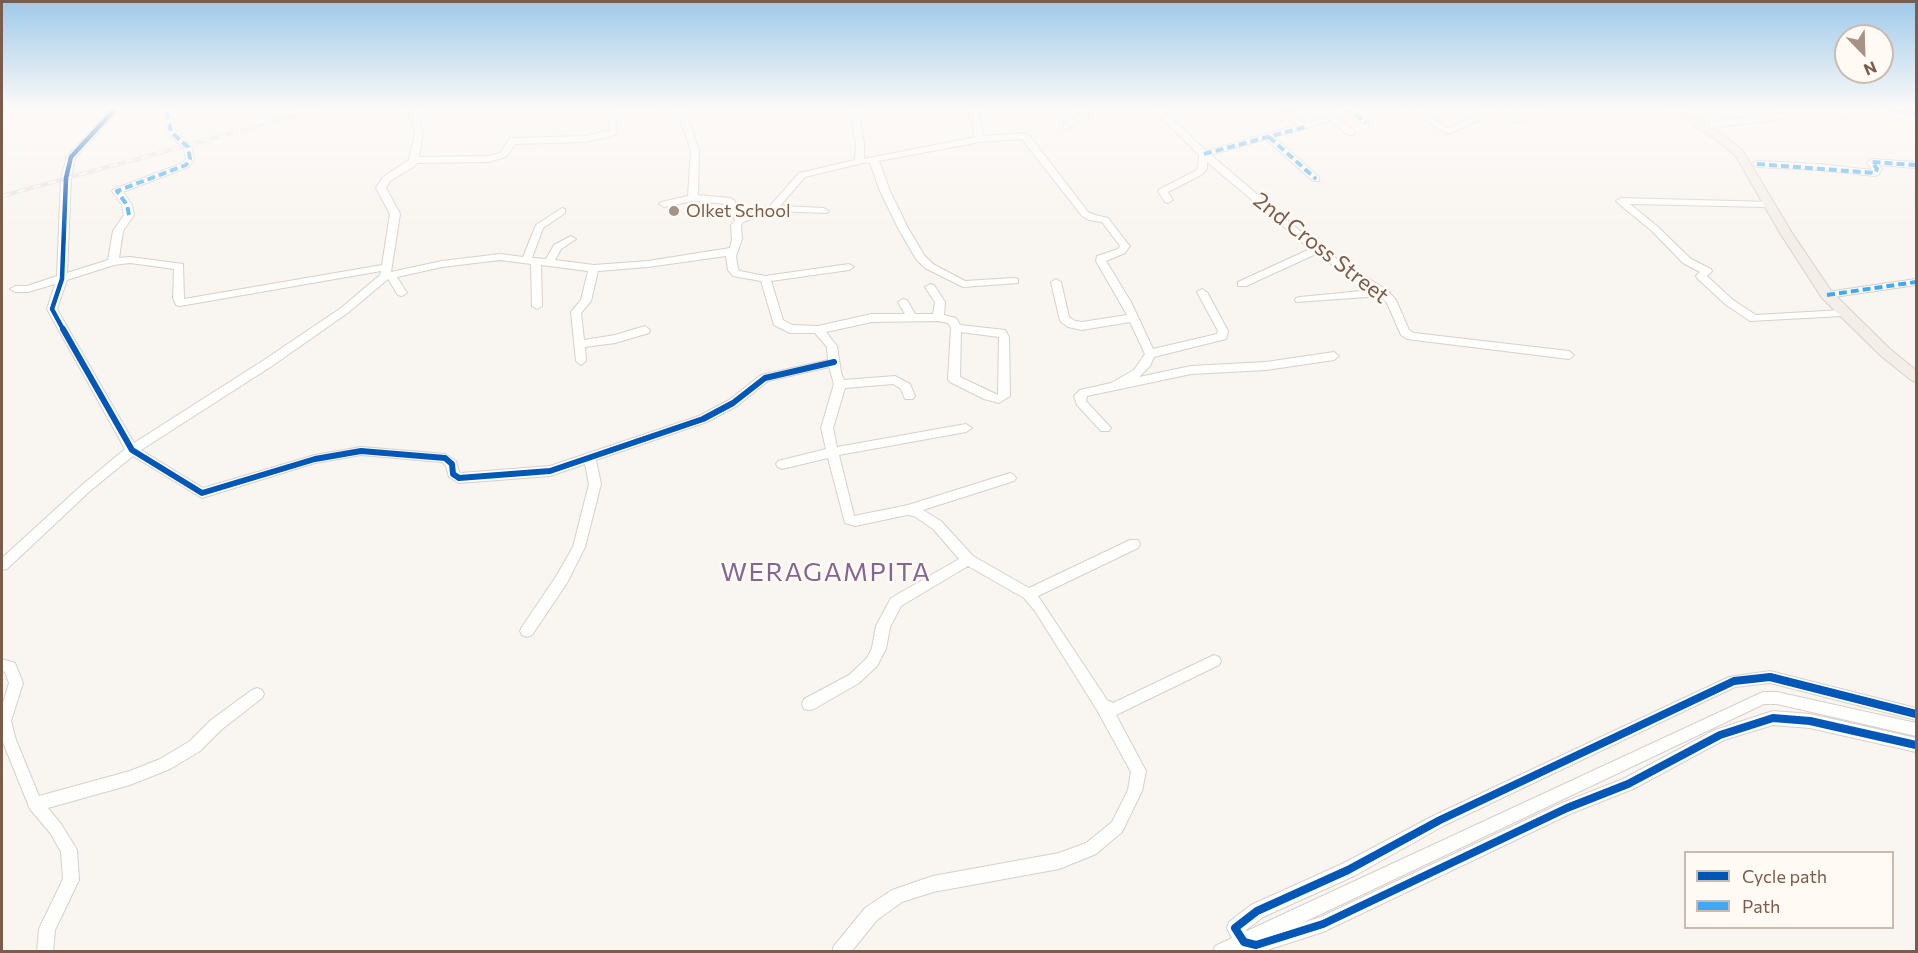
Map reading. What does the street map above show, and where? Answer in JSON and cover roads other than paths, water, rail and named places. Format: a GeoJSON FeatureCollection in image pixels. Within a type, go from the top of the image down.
{"type":"FeatureCollection","features":[{"type":"Feature","properties":{"kind":"main road"},"geometry":{"type":"LineString","coordinates":[[1737,152],[1748,164],[1768,204],[1832,295],[1917,368]]}},
{"type":"Feature","properties":{"kind":"main road"},"geometry":{"type":"LineString","coordinates":[[1747,152],[1757,164],[1842,313],[1886,353],[1917,377]]}},
{"type":"Feature","properties":{"kind":"street"},"geometry":{"type":"LineString","coordinates":[[75,152],[71,157],[66,178],[62,279],[52,309],[132,450],[202,494],[315,459],[361,451],[445,458],[452,464],[453,474],[459,478],[550,471],[703,418],[733,403],[765,378],[834,362]]}},
{"type":"Feature","properties":{"kind":"street"},"geometry":{"type":"LineString","coordinates":[[113,262],[118,231],[129,216],[127,205],[117,191],[186,165],[190,159],[189,152]]}},
{"type":"Feature","properties":{"kind":"street"},"geometry":{"type":"LineString","coordinates":[[402,293],[388,273],[395,214],[381,188],[386,179],[412,164],[415,152]]}},
{"type":"Feature","properties":{"kind":"street"},"geometry":{"type":"LineString","coordinates":[[414,160],[488,159],[505,152]]}},
{"type":"Feature","properties":{"kind":"street"},"geometry":{"type":"LineString","coordinates":[[693,198],[695,152]]}},
{"type":"Feature","properties":{"kind":"street"},"geometry":{"type":"LineString","coordinates":[[859,162],[860,152]]}},
{"type":"Feature","properties":{"kind":"street"},"geometry":{"type":"LineString","coordinates":[[773,208],[802,175],[912,152]]}},
{"type":"Feature","properties":{"kind":"street"},"geometry":{"type":"LineString","coordinates":[[1038,152],[1085,214],[1092,218],[1105,220],[1125,248],[1101,258],[1101,261],[1150,354],[1138,373],[1113,387]]}},
{"type":"Feature","properties":{"kind":"street"},"geometry":{"type":"LineString","coordinates":[[1168,201],[1163,191],[1198,173],[1202,169],[1204,154],[1210,152]]}},
{"type":"Feature","properties":{"kind":"street"},"geometry":{"type":"LineString","coordinates":[[1287,152],[1316,178]]}},
{"type":"Feature","properties":{"kind":"street","name":"2nd Cross Street"},"geometry":{"type":"LineString","coordinates":[[1204,154],[1317,250],[1383,292],[1398,311],[1406,332],[1415,338],[1569,355]]}},
{"type":"Feature","properties":{"kind":"street"},"geometry":{"type":"LineString","coordinates":[[874,160],[885,191],[903,228],[920,257],[929,266],[963,284],[1014,281]]}},
{"type":"Feature","properties":{"kind":"street"},"geometry":{"type":"LineString","coordinates":[[1757,164],[1875,173],[1876,169],[1872,162],[1917,165]]}},
{"type":"Feature","properties":{"kind":"street"},"geometry":{"type":"LineString","coordinates":[[664,204],[693,198],[727,200],[731,202],[740,220]]}},
{"type":"Feature","properties":{"kind":"street"},"geometry":{"type":"LineString","coordinates":[[1768,204],[1621,201],[1638,213],[1687,261],[1707,271],[1701,276],[1729,302],[1754,319],[1842,313]]}},
{"type":"Feature","properties":{"kind":"street"},"geometry":{"type":"LineString","coordinates":[[824,211],[773,208],[740,220],[736,225],[737,239],[732,263],[737,274],[765,279],[849,267]]}},
{"type":"Feature","properties":{"kind":"street"},"geometry":{"type":"LineString","coordinates":[[537,306],[531,260],[539,227],[562,211]]}},
{"type":"Feature","properties":{"kind":"street"},"geometry":{"type":"LineString","coordinates":[[549,262],[557,247],[571,239]]}},
{"type":"Feature","properties":{"kind":"street"},"geometry":{"type":"LineString","coordinates":[[15,289],[27,289],[113,262],[130,261],[178,266],[180,303],[388,273],[469,256],[500,257],[594,268],[697,258],[734,250]]}},
{"type":"Feature","properties":{"kind":"street"},"geometry":{"type":"LineString","coordinates":[[1242,284],[1317,250]]}},
{"type":"Feature","properties":{"kind":"street"},"geometry":{"type":"LineString","coordinates":[[580,361],[576,312],[586,300],[594,268]]}},
{"type":"Feature","properties":{"kind":"street"},"geometry":{"type":"LineString","coordinates":[[2,565],[86,488],[132,450],[268,363],[345,310],[388,273]]}},
{"type":"Feature","properties":{"kind":"street"},"geometry":{"type":"LineString","coordinates":[[765,279],[778,322],[790,329],[818,330],[872,318],[938,317],[952,320],[956,328],[954,379],[988,396],[999,399],[1004,396],[1004,337],[1001,333],[993,331],[956,328]]}},
{"type":"Feature","properties":{"kind":"street"},"geometry":{"type":"LineString","coordinates":[[1056,282],[1064,319],[1072,324],[1082,326],[1133,318]]}},
{"type":"Feature","properties":{"kind":"street"},"geometry":{"type":"LineString","coordinates":[[1832,295],[1917,282]]}},
{"type":"Feature","properties":{"kind":"street"},"geometry":{"type":"LineString","coordinates":[[930,287],[940,302],[938,317]]}},
{"type":"Feature","properties":{"kind":"street"},"geometry":{"type":"LineString","coordinates":[[1150,354],[1222,336],[1223,331],[1202,292]]}},
{"type":"Feature","properties":{"kind":"street"},"geometry":{"type":"LineString","coordinates":[[1300,300],[1383,292]]}},
{"type":"Feature","properties":{"kind":"street"},"geometry":{"type":"LineString","coordinates":[[903,302],[912,318]]}},
{"type":"Feature","properties":{"kind":"street"},"geometry":{"type":"LineString","coordinates":[[579,344],[615,339],[645,330]]}},
{"type":"Feature","properties":{"kind":"street"},"geometry":{"type":"LineString","coordinates":[[818,330],[831,346],[835,372],[840,384],[827,428],[849,520],[855,521],[907,510],[1010,478]]}},
{"type":"Feature","properties":{"kind":"street"},"geometry":{"type":"LineString","coordinates":[[1105,428],[1081,402],[1080,396],[1084,393],[1191,370],[1266,366],[1334,356]]}},
{"type":"Feature","properties":{"kind":"street"},"geometry":{"type":"LineString","coordinates":[[840,384],[895,380],[906,387],[909,396]]}},
{"type":"Feature","properties":{"kind":"street"},"geometry":{"type":"LineString","coordinates":[[783,464],[833,452],[966,428]]}},
{"type":"Feature","properties":{"kind":"street"},"geometry":{"type":"LineString","coordinates":[[527,631],[562,579],[579,547],[595,484],[590,459]]}},
{"type":"Feature","properties":{"kind":"street"},"geometry":{"type":"LineString","coordinates":[[840,951],[871,915],[897,896],[933,884],[1059,861],[1091,849],[1117,827],[1136,791],[1139,771],[1102,705],[1041,607],[1029,594],[968,560],[937,525],[917,512],[907,510]]}},
{"type":"Feature","properties":{"kind":"street"},"geometry":{"type":"LineString","coordinates":[[1029,594],[1134,544]]}},
{"type":"Feature","properties":{"kind":"street"},"geometry":{"type":"LineString","coordinates":[[809,704],[854,679],[872,663],[879,649],[883,626],[896,602],[968,560]]}},
{"type":"Feature","properties":{"kind":"street"},"geometry":{"type":"LineString","coordinates":[[1102,705],[1113,710],[1214,661]]}},
{"type":"Feature","properties":{"kind":"street"},"geometry":{"type":"LineString","coordinates":[[2,665],[10,667],[16,683],[4,721],[9,740],[35,804],[56,829],[69,850],[71,880],[47,929],[45,951]]}},
{"type":"Feature","properties":{"kind":"street"},"geometry":{"type":"LineString","coordinates":[[1917,714],[1770,677],[1734,681],[1440,820],[1348,870],[1257,910],[1235,928],[1244,942],[1256,945],[1323,924],[1567,808],[1628,783],[1720,735],[1773,718],[1810,721],[1917,745]]}},
{"type":"Feature","properties":{"kind":"street"},"geometry":{"type":"LineString","coordinates":[[35,804],[130,778],[165,764],[195,746],[216,725],[257,694]]}},
{"type":"Feature","properties":{"kind":"street"},"geometry":{"type":"LineString","coordinates":[[1221,951],[1763,698],[1777,698],[1917,730]]}},
{"type":"Feature","properties":{"kind":"railway"},"geometry":{"type":"LineString","coordinates":[[2,196],[161,152]]}},
{"type":"Feature","properties":{"kind":"place","name":"Olket School"},"geometry":{"type":"Point","coordinates":[674,211]}},
{"type":"Feature","properties":{"kind":"district","name":"WERAGAMPITA"},"geometry":{"type":"Point","coordinates":[826,572]}}]}
